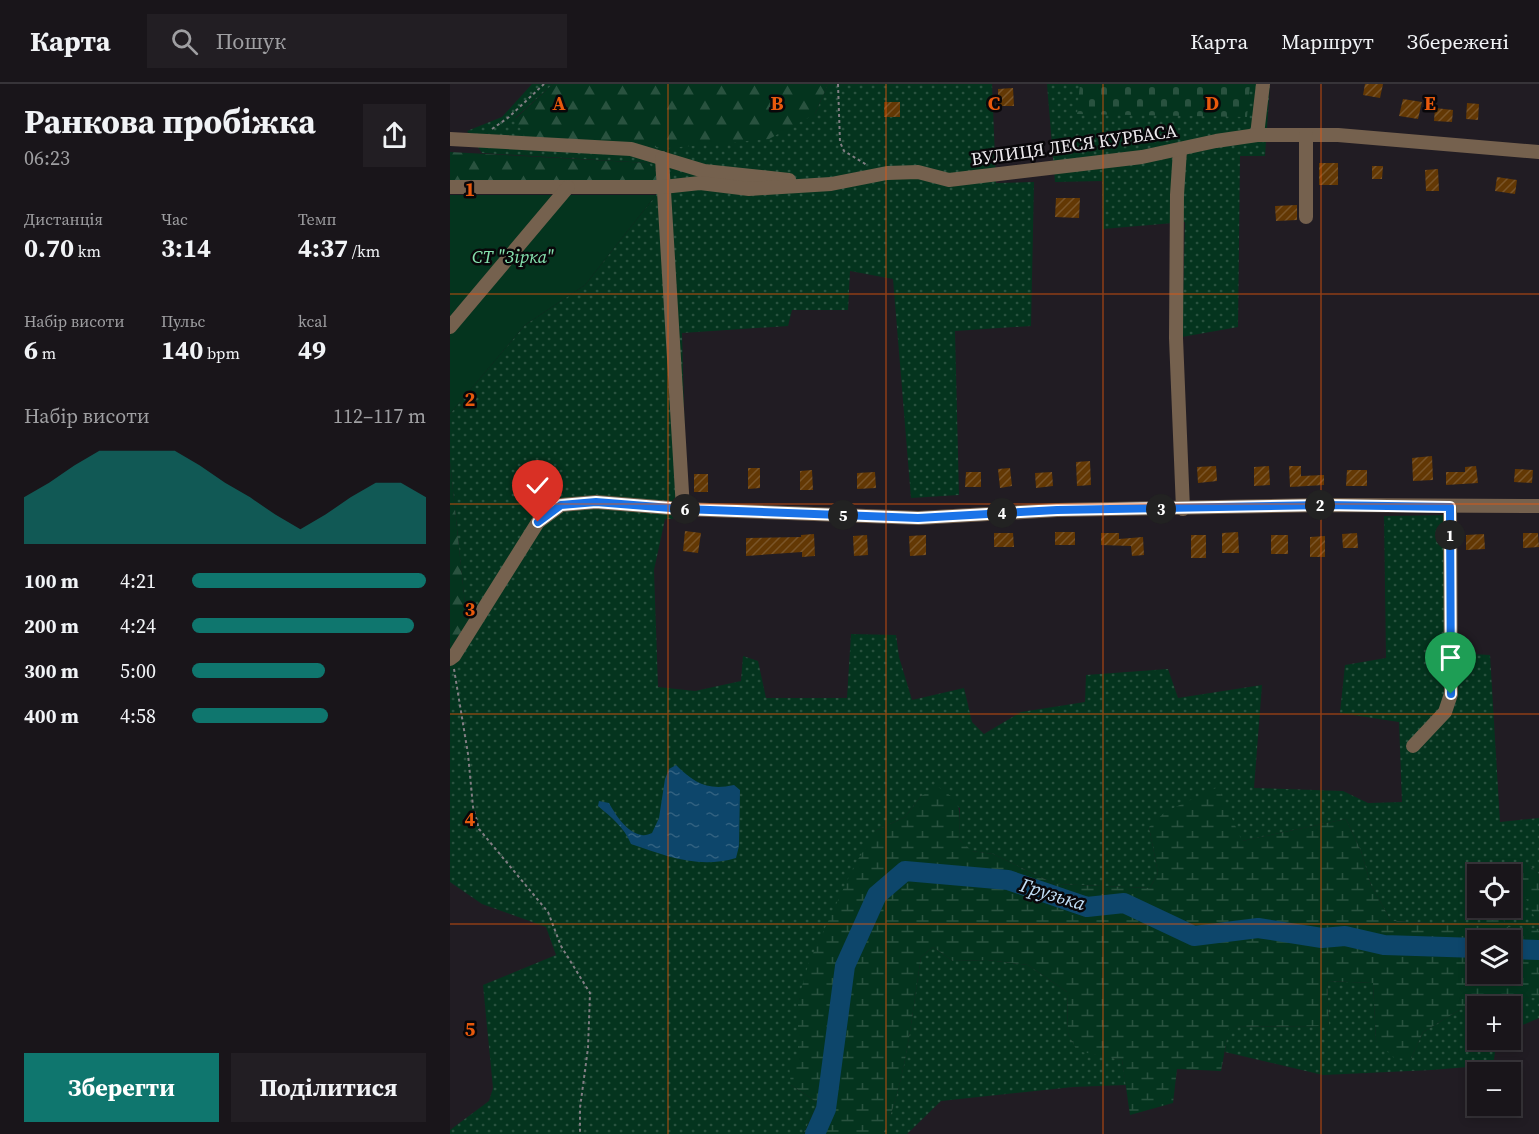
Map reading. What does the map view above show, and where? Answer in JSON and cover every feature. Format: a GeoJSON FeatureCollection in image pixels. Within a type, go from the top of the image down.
{"type":"FeatureCollection","features":[{"type":"Feature","properties":{"kind":"street"},"geometry":{"type":"LineString","coordinates":[[1257,135],[1263,84]]}},
{"type":"Feature","properties":{"kind":"street","name":"ВУЛИЦЯ ЛЕСЯ КУРБАСА"},"geometry":{"type":"LineString","coordinates":[[831,184],[886,173],[918,172],[949,180],[1142,158],[1216,141],[1257,135],[1338,135],[1539,152]]}},
{"type":"Feature","properties":{"kind":"street"},"geometry":{"type":"LineString","coordinates":[[1306,135],[1306,217]]}},
{"type":"Feature","properties":{"kind":"street"},"geometry":{"type":"LineString","coordinates":[[450,139],[631,149],[704,171],[831,184]]}},
{"type":"Feature","properties":{"kind":"street"},"geometry":{"type":"LineString","coordinates":[[1180,150],[1177,195],[1176,338],[1183,509]]}},
{"type":"Feature","properties":{"kind":"street"},"geometry":{"type":"LineString","coordinates":[[662,158],[683,509]]}},
{"type":"Feature","properties":{"kind":"street"},"geometry":{"type":"LineString","coordinates":[[450,187],[663,187],[700,183],[749,189],[831,184]]}},
{"type":"Feature","properties":{"kind":"street"},"geometry":{"type":"LineString","coordinates":[[450,327],[568,187]]}},
{"type":"Feature","properties":{"kind":"street"},"geometry":{"type":"LineString","coordinates":[[450,674],[452,658],[538,522],[561,505],[596,502],[683,509],[918,518],[1057,510],[1325,505],[1539,506]]}},
{"type":"Feature","properties":{"kind":"street"},"geometry":{"type":"LineString","coordinates":[[1413,746],[1445,712],[1451,694],[1450,507]]}},
{"type":"Feature","properties":{"kind":"path"},"geometry":{"type":"LineString","coordinates":[[489,131],[509,117],[544,84]]}},
{"type":"Feature","properties":{"kind":"path"},"geometry":{"type":"LineString","coordinates":[[838,84],[840,142],[844,151],[863,163],[886,173]]}},
{"type":"Feature","properties":{"kind":"path"},"geometry":{"type":"LineString","coordinates":[[452,658],[468,754],[472,807],[479,829],[548,912],[561,946],[590,993],[588,1048],[580,1108],[580,1134]]}},
{"type":"Feature","properties":{"kind":"green space"},"geometry":{"type":"Polygon","coordinates":[[[532,84],[553,84],[515,118],[815,114],[828,84],[992,84],[996,183],[1034,182],[1031,326],[955,331],[959,495],[911,498],[893,279],[850,271],[848,310],[792,310],[788,326],[682,333],[687,518],[665,519],[654,570],[658,687],[695,691],[741,681],[743,656],[758,661],[766,698],[847,698],[851,634],[896,635],[899,657],[912,700],[964,688],[972,722],[984,734],[1021,712],[1085,702],[1086,675],[1168,669],[1178,698],[1262,685],[1254,788],[1343,791],[1368,803],[1402,802],[1399,722],[1340,713],[1345,665],[1386,658],[1384,516],[1454,515],[1455,653],[1490,655],[1500,822],[1539,818],[1539,874],[1525,862],[1539,929],[1505,927],[1503,918],[1521,918],[1521,864],[1467,864],[1467,918],[1480,918],[1483,926],[1391,921],[1371,885],[1361,851],[1346,819],[1242,841],[1149,827],[1158,873],[1150,888],[1055,884],[993,854],[971,851],[959,839],[960,808],[921,796],[905,817],[877,830],[798,1000],[798,1054],[791,1085],[818,1103],[803,1134],[450,1134],[450,1130],[489,1101],[493,1088],[483,985],[556,955],[546,927],[482,904],[450,882],[450,643],[453,644],[467,623],[450,462],[450,414],[525,325],[585,285],[656,195],[657,173],[648,163],[482,153],[467,131],[502,117],[532,84]]]}},
{"type":"Feature","properties":{"kind":"green space"},"geometry":{"type":"Polygon","coordinates":[[[553,84],[828,84],[815,114],[769,139],[669,148],[526,139],[515,119],[553,84]]]}},
{"type":"Feature","properties":{"kind":"green space"},"geometry":{"type":"Polygon","coordinates":[[[1047,84],[1270,84],[1265,156],[1240,156],[1238,327],[1182,337],[1185,222],[1103,229],[1102,181],[1055,182],[1047,84]]]}},
{"type":"Feature","properties":{"kind":"green space"},"geometry":{"type":"Polygon","coordinates":[[[1080,84],[1250,84],[1247,117],[1077,114],[1080,84]]]}},
{"type":"Feature","properties":{"kind":"green space"},"geometry":{"type":"Polygon","coordinates":[[[450,152],[648,163],[657,173],[656,182],[450,183],[450,152]]]}},
{"type":"Feature","properties":{"kind":"green space","name":"СТ \"Зірка\""},"geometry":{"type":"Polygon","coordinates":[[[450,195],[656,195],[585,285],[525,325],[450,414],[450,195]]]}},
{"type":"Feature","properties":{"kind":"green space"},"geometry":{"type":"Polygon","coordinates":[[[450,462],[467,623],[453,644],[450,643],[450,462]]]}},
{"type":"Feature","properties":{"kind":"green space"},"geometry":{"type":"Polygon","coordinates":[[[938,787],[956,803],[960,815],[959,839],[972,851],[993,854],[1055,884],[1150,888],[1158,873],[1149,827],[1165,812],[1218,787],[1242,841],[1346,819],[1361,851],[1371,885],[1391,921],[1482,926],[1480,918],[1503,918],[1505,927],[1539,929],[1539,998],[1467,996],[1467,1005],[1423,1032],[1411,1059],[1394,1058],[1376,1041],[1373,983],[1327,981],[1329,1026],[1229,1027],[1221,1071],[1177,1069],[1173,1103],[1130,1115],[1122,1060],[1077,1051],[1068,1033],[1067,992],[1028,965],[987,960],[953,961],[933,947],[921,957],[903,1071],[883,1134],[803,1134],[818,1103],[791,1085],[789,1064],[798,1054],[798,1000],[809,962],[855,864],[877,830],[905,817],[921,796],[938,787]]]}},
{"type":"Feature","properties":{"kind":"green space"},"geometry":{"type":"Polygon","coordinates":[[[1525,862],[1539,874],[1539,927],[1521,888],[1521,864],[1525,862]]]}},
{"type":"Feature","properties":{"kind":"green space"},"geometry":{"type":"Polygon","coordinates":[[[933,947],[953,961],[987,960],[1028,965],[1067,992],[1068,1033],[1077,1050],[1122,1060],[1126,1085],[1073,1087],[941,1101],[907,1134],[883,1134],[903,1070],[921,957],[933,947]]]}},
{"type":"Feature","properties":{"kind":"green space"},"geometry":{"type":"Polygon","coordinates":[[[1327,981],[1373,983],[1376,1041],[1411,1059],[1423,1032],[1467,1005],[1467,1050],[1495,1050],[1493,1062],[1467,1062],[1467,1067],[1431,1070],[1323,1075],[1225,1052],[1228,1027],[1329,1026],[1327,981]]]}},
{"type":"Feature","properties":{"kind":"green space"},"geometry":{"type":"Polygon","coordinates":[[[1521,998],[1539,998],[1539,1018],[1521,1026],[1521,998]]]}},
{"type":"Feature","properties":{"kind":"water"},"geometry":{"type":"Polygon","coordinates":[[[676,765],[689,777],[702,784],[716,787],[734,785],[740,790],[739,846],[736,858],[695,862],[670,857],[631,844],[621,828],[598,806],[599,801],[609,803],[627,827],[637,834],[652,833],[659,818],[665,779],[669,769],[676,765]]]}},
{"type":"Feature","properties":{"kind":"building"},"geometry":{"type":"Polygon","coordinates":[[[1365,84],[1383,84],[1380,98],[1363,95],[1365,84]]]}},
{"type":"Feature","properties":{"kind":"building"},"geometry":{"type":"Polygon","coordinates":[[[1013,88],[1014,106],[998,106],[998,89],[1013,88]]]}},
{"type":"Feature","properties":{"kind":"building"},"geometry":{"type":"Polygon","coordinates":[[[1403,99],[1422,102],[1418,119],[1399,116],[1403,99]]]}},
{"type":"Feature","properties":{"kind":"building"},"geometry":{"type":"Polygon","coordinates":[[[884,102],[900,102],[900,117],[884,117],[884,102]]]}},
{"type":"Feature","properties":{"kind":"building"},"geometry":{"type":"Polygon","coordinates":[[[1467,103],[1479,104],[1478,120],[1466,119],[1467,103]]]}},
{"type":"Feature","properties":{"kind":"building"},"geometry":{"type":"Polygon","coordinates":[[[1435,108],[1453,110],[1452,122],[1434,121],[1435,108]]]}},
{"type":"Feature","properties":{"kind":"building"},"geometry":{"type":"Polygon","coordinates":[[[1319,163],[1338,163],[1338,185],[1319,185],[1319,163]]]}},
{"type":"Feature","properties":{"kind":"building"},"geometry":{"type":"Polygon","coordinates":[[[1372,166],[1383,166],[1382,179],[1372,179],[1372,166]]]}},
{"type":"Feature","properties":{"kind":"building"},"geometry":{"type":"Polygon","coordinates":[[[1438,169],[1439,191],[1426,191],[1425,170],[1438,169]]]}},
{"type":"Feature","properties":{"kind":"building"},"geometry":{"type":"Polygon","coordinates":[[[1497,177],[1517,180],[1515,194],[1495,191],[1497,177]]]}},
{"type":"Feature","properties":{"kind":"building"},"geometry":{"type":"Polygon","coordinates":[[[1056,198],[1080,198],[1079,218],[1055,217],[1056,198]]]}},
{"type":"Feature","properties":{"kind":"building"},"geometry":{"type":"Polygon","coordinates":[[[1297,205],[1297,220],[1276,221],[1275,206],[1297,205]]]}},
{"type":"Feature","properties":{"kind":"building"},"geometry":{"type":"Polygon","coordinates":[[[1432,456],[1433,480],[1413,481],[1412,458],[1432,456]]]}},
{"type":"Feature","properties":{"kind":"building"},"geometry":{"type":"Polygon","coordinates":[[[1090,461],[1091,485],[1077,486],[1076,462],[1090,461]]]}},
{"type":"Feature","properties":{"kind":"building"},"geometry":{"type":"Polygon","coordinates":[[[1216,466],[1217,481],[1198,483],[1197,467],[1216,466]]]}},
{"type":"Feature","properties":{"kind":"building"},"geometry":{"type":"Polygon","coordinates":[[[1269,466],[1270,485],[1254,486],[1254,467],[1269,466]]]}},
{"type":"Feature","properties":{"kind":"building"},"geometry":{"type":"Polygon","coordinates":[[[1289,466],[1301,466],[1301,476],[1324,475],[1324,485],[1290,487],[1289,466]]]}},
{"type":"Feature","properties":{"kind":"building"},"geometry":{"type":"Polygon","coordinates":[[[1476,466],[1478,483],[1446,485],[1446,472],[1465,472],[1465,467],[1476,466]]]}},
{"type":"Feature","properties":{"kind":"building"},"geometry":{"type":"Polygon","coordinates":[[[748,468],[760,468],[760,488],[748,489],[748,468]]]}},
{"type":"Feature","properties":{"kind":"building"},"geometry":{"type":"Polygon","coordinates":[[[1010,468],[1012,486],[1000,488],[998,469],[1010,468]]]}},
{"type":"Feature","properties":{"kind":"building"},"geometry":{"type":"Polygon","coordinates":[[[1515,469],[1533,470],[1532,483],[1514,482],[1515,469]]]}},
{"type":"Feature","properties":{"kind":"building"},"geometry":{"type":"Polygon","coordinates":[[[812,470],[813,490],[800,490],[800,471],[812,470]]]}},
{"type":"Feature","properties":{"kind":"building"},"geometry":{"type":"Polygon","coordinates":[[[1347,470],[1367,470],[1367,486],[1346,486],[1347,470]]]}},
{"type":"Feature","properties":{"kind":"building"},"geometry":{"type":"Polygon","coordinates":[[[875,472],[876,488],[857,489],[857,473],[875,472]]]}},
{"type":"Feature","properties":{"kind":"building"},"geometry":{"type":"Polygon","coordinates":[[[966,472],[981,472],[981,487],[965,487],[966,472]]]}},
{"type":"Feature","properties":{"kind":"building"},"geometry":{"type":"Polygon","coordinates":[[[1052,472],[1053,486],[1036,488],[1035,473],[1052,472]]]}},
{"type":"Feature","properties":{"kind":"building"},"geometry":{"type":"Polygon","coordinates":[[[694,474],[708,474],[708,492],[694,492],[694,474]]]}},
{"type":"Feature","properties":{"kind":"building"},"geometry":{"type":"Polygon","coordinates":[[[685,531],[701,533],[698,553],[683,551],[685,531]]]}},
{"type":"Feature","properties":{"kind":"building"},"geometry":{"type":"Polygon","coordinates":[[[1055,532],[1075,532],[1075,545],[1055,545],[1055,532]]]}},
{"type":"Feature","properties":{"kind":"building"},"geometry":{"type":"Polygon","coordinates":[[[1238,532],[1239,553],[1222,553],[1222,533],[1238,532]]]}},
{"type":"Feature","properties":{"kind":"building"},"geometry":{"type":"Polygon","coordinates":[[[994,533],[1013,533],[1014,547],[994,547],[994,533]]]}},
{"type":"Feature","properties":{"kind":"building"},"geometry":{"type":"Polygon","coordinates":[[[1101,533],[1119,533],[1119,539],[1143,537],[1144,555],[1132,556],[1131,546],[1101,545],[1101,533]]]}},
{"type":"Feature","properties":{"kind":"building"},"geometry":{"type":"Polygon","coordinates":[[[1357,533],[1358,548],[1343,548],[1342,534],[1357,533]]]}},
{"type":"Feature","properties":{"kind":"building"},"geometry":{"type":"Polygon","coordinates":[[[1523,533],[1538,533],[1539,547],[1523,548],[1523,533]]]}},
{"type":"Feature","properties":{"kind":"building"},"geometry":{"type":"Polygon","coordinates":[[[814,534],[815,556],[802,557],[802,552],[746,556],[746,538],[801,537],[801,535],[814,534]]]}},
{"type":"Feature","properties":{"kind":"building"},"geometry":{"type":"Polygon","coordinates":[[[1484,534],[1485,549],[1466,550],[1466,535],[1484,534]]]}},
{"type":"Feature","properties":{"kind":"building"},"geometry":{"type":"Polygon","coordinates":[[[867,535],[868,555],[854,556],[853,536],[867,535]]]}},
{"type":"Feature","properties":{"kind":"building"},"geometry":{"type":"Polygon","coordinates":[[[926,535],[926,555],[910,556],[909,536],[926,535]]]}},
{"type":"Feature","properties":{"kind":"building"},"geometry":{"type":"Polygon","coordinates":[[[1191,535],[1206,535],[1206,558],[1191,558],[1191,535]]]}},
{"type":"Feature","properties":{"kind":"building"},"geometry":{"type":"Polygon","coordinates":[[[1271,535],[1288,535],[1288,554],[1271,554],[1271,535]]]}},
{"type":"Feature","properties":{"kind":"building"},"geometry":{"type":"Polygon","coordinates":[[[1325,536],[1325,557],[1310,557],[1310,537],[1325,536]]]}},
{"type":"Feature","properties":{"kind":"waterway","name":"Грузька"},"geometry":{"type":"LineString","coordinates":[[815,1134],[826,1109],[845,966],[877,895],[905,871],[1008,880],[1087,907],[1124,903],[1194,936],[1258,928],[1322,938],[1345,936],[1384,945],[1467,948]]}},
{"type":"Feature","properties":{"kind":"waterway","name":"Грузька"},"geometry":{"type":"LineString","coordinates":[[1521,949],[1539,950]]}},
{"type":"Feature","properties":{"kind":"route"},"geometry":{"type":"LineString","coordinates":[[538,522],[561,505],[596,502],[683,509],[918,518],[1057,510],[1325,505],[1450,507],[1451,694]]}}]}
